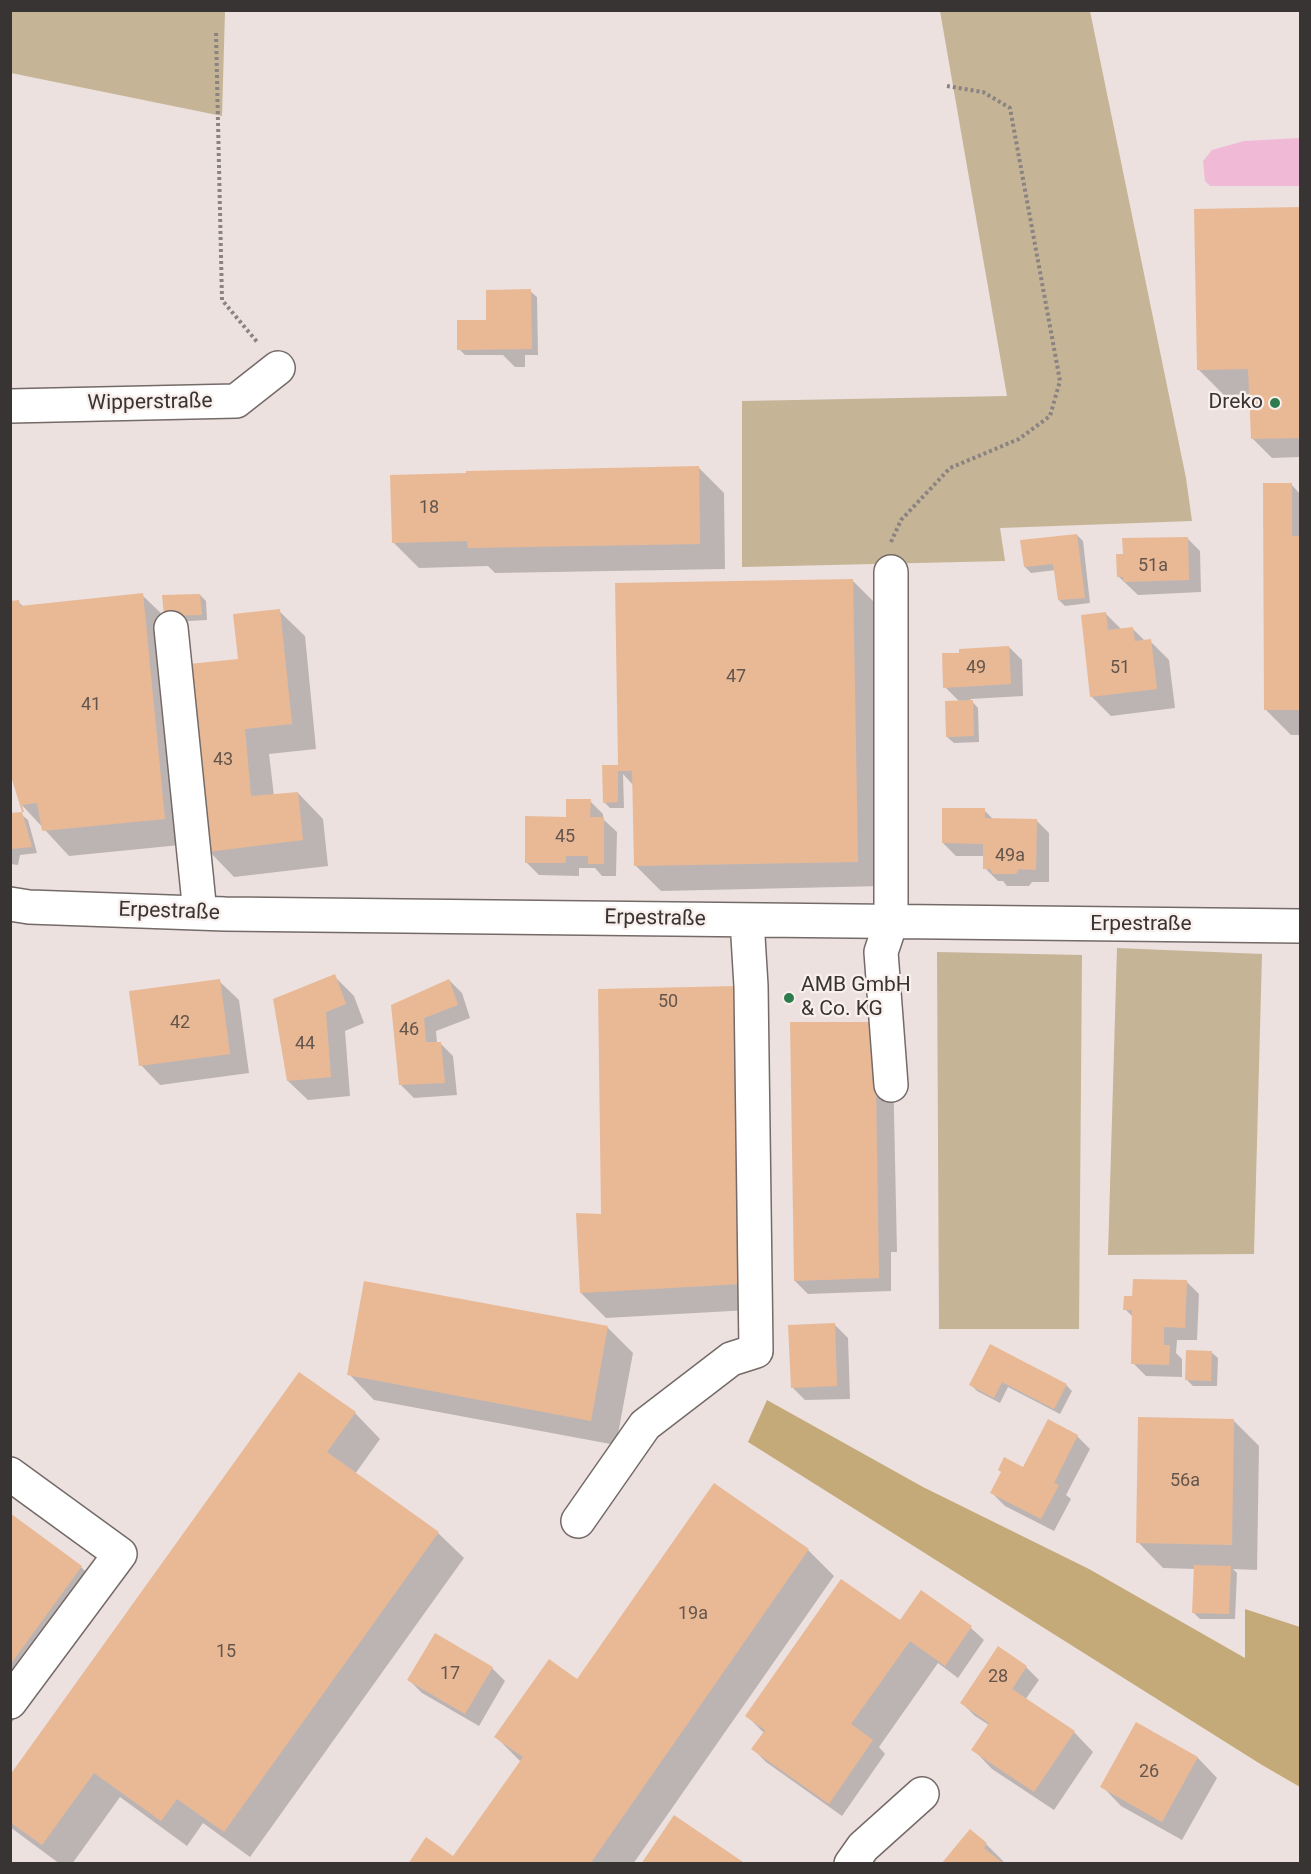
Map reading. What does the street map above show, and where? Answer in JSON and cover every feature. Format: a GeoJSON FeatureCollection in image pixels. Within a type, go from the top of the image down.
{"type":"FeatureCollection","features":[{"type":"Feature","properties":{"kind":"street","name":"Wipperstraße"},"geometry":{"type":"LineString","coordinates":[[10,406],[236,400],[278,368]]}},
{"type":"Feature","properties":{"kind":"street"},"geometry":{"type":"LineString","coordinates":[[891,572],[891,922],[881,952],[891,1085]]}},
{"type":"Feature","properties":{"kind":"street"},"geometry":{"type":"LineString","coordinates":[[171,628],[200,913]]}},
{"type":"Feature","properties":{"kind":"street","name":"Erpestraße"},"geometry":{"type":"LineString","coordinates":[[10,904],[29,907],[200,913],[1300,926]]}},
{"type":"Feature","properties":{"kind":"street"},"geometry":{"type":"LineString","coordinates":[[578,1521],[645,1425],[731,1359],[756,1351],[751,986],[747,920]]}},
{"type":"Feature","properties":{"kind":"street"},"geometry":{"type":"LineString","coordinates":[[10,1474],[120,1554],[10,1702]]}},
{"type":"Feature","properties":{"kind":"street"},"geometry":{"type":"LineString","coordinates":[[851,1863],[863,1847],[922,1794]]}},
{"type":"Feature","properties":{"kind":"path"},"geometry":{"type":"LineString","coordinates":[[216,33],[222,300],[278,368]]}},
{"type":"Feature","properties":{"kind":"path"},"geometry":{"type":"LineString","coordinates":[[891,572],[889,546],[901,520],[950,468],[1019,439],[1050,416],[1060,381],[1010,108],[983,92],[947,86]]}},
{"type":"Feature","properties":{"kind":"shaded area"},"geometry":{"type":"Polygon","coordinates":[[[11,10],[225,11],[222,116],[11,73],[11,10]]]}},
{"type":"Feature","properties":{"kind":"shaded area"},"geometry":{"type":"Polygon","coordinates":[[[940,11],[1090,11],[1186,478],[1192,521],[1000,528],[1005,561],[742,567],[742,401],[1007,396],[940,11]]]}},
{"type":"Feature","properties":{"kind":"shaded area"},"geometry":{"type":"Polygon","coordinates":[[[1300,138],[1300,186],[1210,186],[1205,181],[1203,161],[1212,150],[1244,141],[1300,138]]]}},
{"type":"Feature","properties":{"kind":"shaded area"},"geometry":{"type":"Polygon","coordinates":[[[1117,948],[1262,954],[1254,1254],[1108,1255],[1117,948]]]}},
{"type":"Feature","properties":{"kind":"shaded area"},"geometry":{"type":"Polygon","coordinates":[[[937,952],[1082,955],[1079,1329],[939,1329],[937,952]]]}},
{"type":"Feature","properties":{"kind":"shaded area"},"geometry":{"type":"Polygon","coordinates":[[[767,1400],[923,1487],[1089,1569],[1245,1658],[1245,1609],[1300,1627],[1300,1787],[748,1442],[767,1400]]]}},
{"type":"Feature","properties":{"kind":"building"},"geometry":{"type":"Polygon","coordinates":[[[1300,207],[1300,438],[1251,439],[1248,369],[1197,370],[1194,209],[1300,207]]]}},
{"type":"Feature","properties":{"kind":"building"},"geometry":{"type":"Polygon","coordinates":[[[531,289],[532,349],[457,350],[457,320],[486,320],[486,290],[531,289]]]}},
{"type":"Feature","properties":{"kind":"building"},"geometry":{"type":"Polygon","coordinates":[[[699,466],[700,544],[468,548],[467,541],[392,543],[390,475],[699,466]]]}},
{"type":"Feature","properties":{"kind":"building"},"geometry":{"type":"Polygon","coordinates":[[[1263,483],[1292,483],[1292,536],[1300,536],[1300,710],[1264,710],[1263,483]]]}},
{"type":"Feature","properties":{"kind":"building"},"geometry":{"type":"Polygon","coordinates":[[[1077,534],[1085,598],[1058,600],[1053,564],[1024,567],[1020,540],[1077,534]]]}},
{"type":"Feature","properties":{"kind":"building"},"geometry":{"type":"Polygon","coordinates":[[[1188,537],[1189,580],[1123,582],[1123,577],[1117,577],[1116,554],[1123,554],[1122,538],[1188,537]]]}},
{"type":"Feature","properties":{"kind":"building"},"geometry":{"type":"Polygon","coordinates":[[[853,579],[858,862],[634,866],[632,771],[618,771],[618,802],[603,803],[602,765],[618,765],[615,583],[853,579]]]}},
{"type":"Feature","properties":{"kind":"building"},"geometry":{"type":"Polygon","coordinates":[[[143,593],[165,819],[42,831],[37,803],[22,805],[24,812],[22,812],[10,773],[10,601],[19,600],[20,606],[143,593]]]}},
{"type":"Feature","properties":{"kind":"building"},"geometry":{"type":"Polygon","coordinates":[[[200,594],[202,615],[164,616],[162,595],[200,594]]]}},
{"type":"Feature","properties":{"kind":"building"},"geometry":{"type":"Polygon","coordinates":[[[280,609],[292,724],[245,729],[251,796],[298,792],[303,840],[207,852],[189,664],[238,659],[233,614],[280,609]]]}},
{"type":"Feature","properties":{"kind":"building"},"geometry":{"type":"Polygon","coordinates":[[[1106,612],[1108,630],[1133,627],[1135,641],[1151,639],[1157,689],[1090,697],[1081,615],[1106,612]]]}},
{"type":"Feature","properties":{"kind":"building"},"geometry":{"type":"Polygon","coordinates":[[[1009,646],[1011,684],[943,688],[942,653],[959,653],[959,649],[1009,646]]]}},
{"type":"Feature","properties":{"kind":"building"},"geometry":{"type":"Polygon","coordinates":[[[973,700],[974,736],[946,737],[945,701],[973,700]]]}},
{"type":"Feature","properties":{"kind":"building"},"geometry":{"type":"Polygon","coordinates":[[[566,799],[591,799],[590,817],[604,817],[604,864],[588,864],[588,856],[566,856],[566,863],[525,863],[525,816],[566,817],[566,799]]]}},
{"type":"Feature","properties":{"kind":"building"},"geometry":{"type":"Polygon","coordinates":[[[942,808],[985,808],[985,818],[1037,819],[1036,870],[1019,869],[1016,874],[993,874],[990,869],[983,869],[983,844],[942,843],[942,808]]]}},
{"type":"Feature","properties":{"kind":"building"},"geometry":{"type":"Polygon","coordinates":[[[22,812],[32,847],[10,849],[10,813],[22,812]]]}},
{"type":"Feature","properties":{"kind":"building"},"geometry":{"type":"Polygon","coordinates":[[[335,974],[346,1004],[326,1012],[331,1077],[287,1081],[273,999],[335,974]]]}},
{"type":"Feature","properties":{"kind":"building"},"geometry":{"type":"Polygon","coordinates":[[[220,979],[230,1054],[139,1066],[129,991],[220,979]]]}},
{"type":"Feature","properties":{"kind":"building"},"geometry":{"type":"Polygon","coordinates":[[[449,979],[458,1005],[424,1018],[426,1042],[441,1042],[445,1083],[399,1085],[391,1005],[449,979]]]}},
{"type":"Feature","properties":{"kind":"building"},"geometry":{"type":"Polygon","coordinates":[[[738,986],[742,1284],[580,1293],[576,1213],[601,1214],[598,989],[738,986]]]}},
{"type":"Feature","properties":{"kind":"building"},"geometry":{"type":"Polygon","coordinates":[[[790,1022],[875,1022],[879,1278],[794,1281],[790,1022]]]}},
{"type":"Feature","properties":{"kind":"building"},"geometry":{"type":"Polygon","coordinates":[[[1133,1279],[1187,1280],[1185,1328],[1164,1327],[1164,1345],[1170,1345],[1169,1365],[1131,1364],[1132,1310],[1123,1310],[1124,1296],[1132,1296],[1133,1279]]]}},
{"type":"Feature","properties":{"kind":"building"},"geometry":{"type":"Polygon","coordinates":[[[364,1281],[608,1326],[591,1421],[347,1375],[364,1281]]]}},
{"type":"Feature","properties":{"kind":"building"},"geometry":{"type":"Polygon","coordinates":[[[835,1323],[837,1386],[791,1388],[788,1325],[835,1323]]]}},
{"type":"Feature","properties":{"kind":"building"},"geometry":{"type":"Polygon","coordinates":[[[990,1344],[1067,1384],[1054,1409],[1002,1382],[994,1398],[969,1385],[990,1344]]]}},
{"type":"Feature","properties":{"kind":"building"},"geometry":{"type":"Polygon","coordinates":[[[1186,1350],[1212,1351],[1211,1381],[1185,1380],[1186,1350]]]}},
{"type":"Feature","properties":{"kind":"building"},"geometry":{"type":"Polygon","coordinates":[[[299,1372],[356,1412],[327,1452],[439,1532],[224,1832],[177,1799],[161,1821],[94,1773],[42,1845],[10,1822],[10,1775],[299,1372]]]}},
{"type":"Feature","properties":{"kind":"building"},"geometry":{"type":"Polygon","coordinates":[[[1138,1417],[1234,1419],[1232,1545],[1136,1543],[1138,1417]]]}},
{"type":"Feature","properties":{"kind":"building"},"geometry":{"type":"Polygon","coordinates":[[[1048,1419],[1078,1435],[1054,1483],[1059,1485],[1041,1519],[990,1493],[1001,1472],[998,1470],[1004,1457],[1023,1467],[1048,1419]]]}},
{"type":"Feature","properties":{"kind":"building"},"geometry":{"type":"Polygon","coordinates":[[[714,1483],[809,1549],[590,1864],[408,1864],[426,1837],[453,1856],[523,1757],[494,1737],[549,1659],[577,1679],[714,1483]]]}},
{"type":"Feature","properties":{"kind":"building"},"geometry":{"type":"Polygon","coordinates":[[[10,1513],[82,1566],[10,1665],[10,1513]]]}},
{"type":"Feature","properties":{"kind":"building"},"geometry":{"type":"Polygon","coordinates":[[[1194,1565],[1231,1566],[1229,1614],[1192,1613],[1194,1565]]]}},
{"type":"Feature","properties":{"kind":"building"},"geometry":{"type":"Polygon","coordinates":[[[841,1579],[900,1620],[921,1590],[972,1626],[945,1666],[910,1641],[851,1724],[873,1740],[829,1804],[751,1749],[765,1730],[745,1716],[841,1579]]]}},
{"type":"Feature","properties":{"kind":"building"},"geometry":{"type":"Polygon","coordinates":[[[435,1633],[493,1667],[465,1714],[407,1680],[435,1633]]]}},
{"type":"Feature","properties":{"kind":"building"},"geometry":{"type":"Polygon","coordinates":[[[998,1646],[1027,1666],[1012,1689],[1075,1731],[1034,1792],[971,1750],[989,1723],[960,1703],[998,1646]]]}},
{"type":"Feature","properties":{"kind":"building"},"geometry":{"type":"Polygon","coordinates":[[[1136,1722],[1198,1757],[1162,1822],[1100,1787],[1136,1722]]]}},
{"type":"Feature","properties":{"kind":"building"},"geometry":{"type":"Polygon","coordinates":[[[674,1815],[746,1864],[641,1864],[674,1815]]]}},
{"type":"Feature","properties":{"kind":"building"},"geometry":{"type":"Polygon","coordinates":[[[970,1829],[987,1843],[984,1848],[1004,1864],[941,1864],[970,1829]]]}},
{"type":"Feature","properties":{"kind":"place","name":"Dreko"},"geometry":{"type":"Point","coordinates":[1275,403]}},
{"type":"Feature","properties":{"kind":"place","name":"AMB GmbH & Co. KG"},"geometry":{"type":"Point","coordinates":[789,998]}}]}
